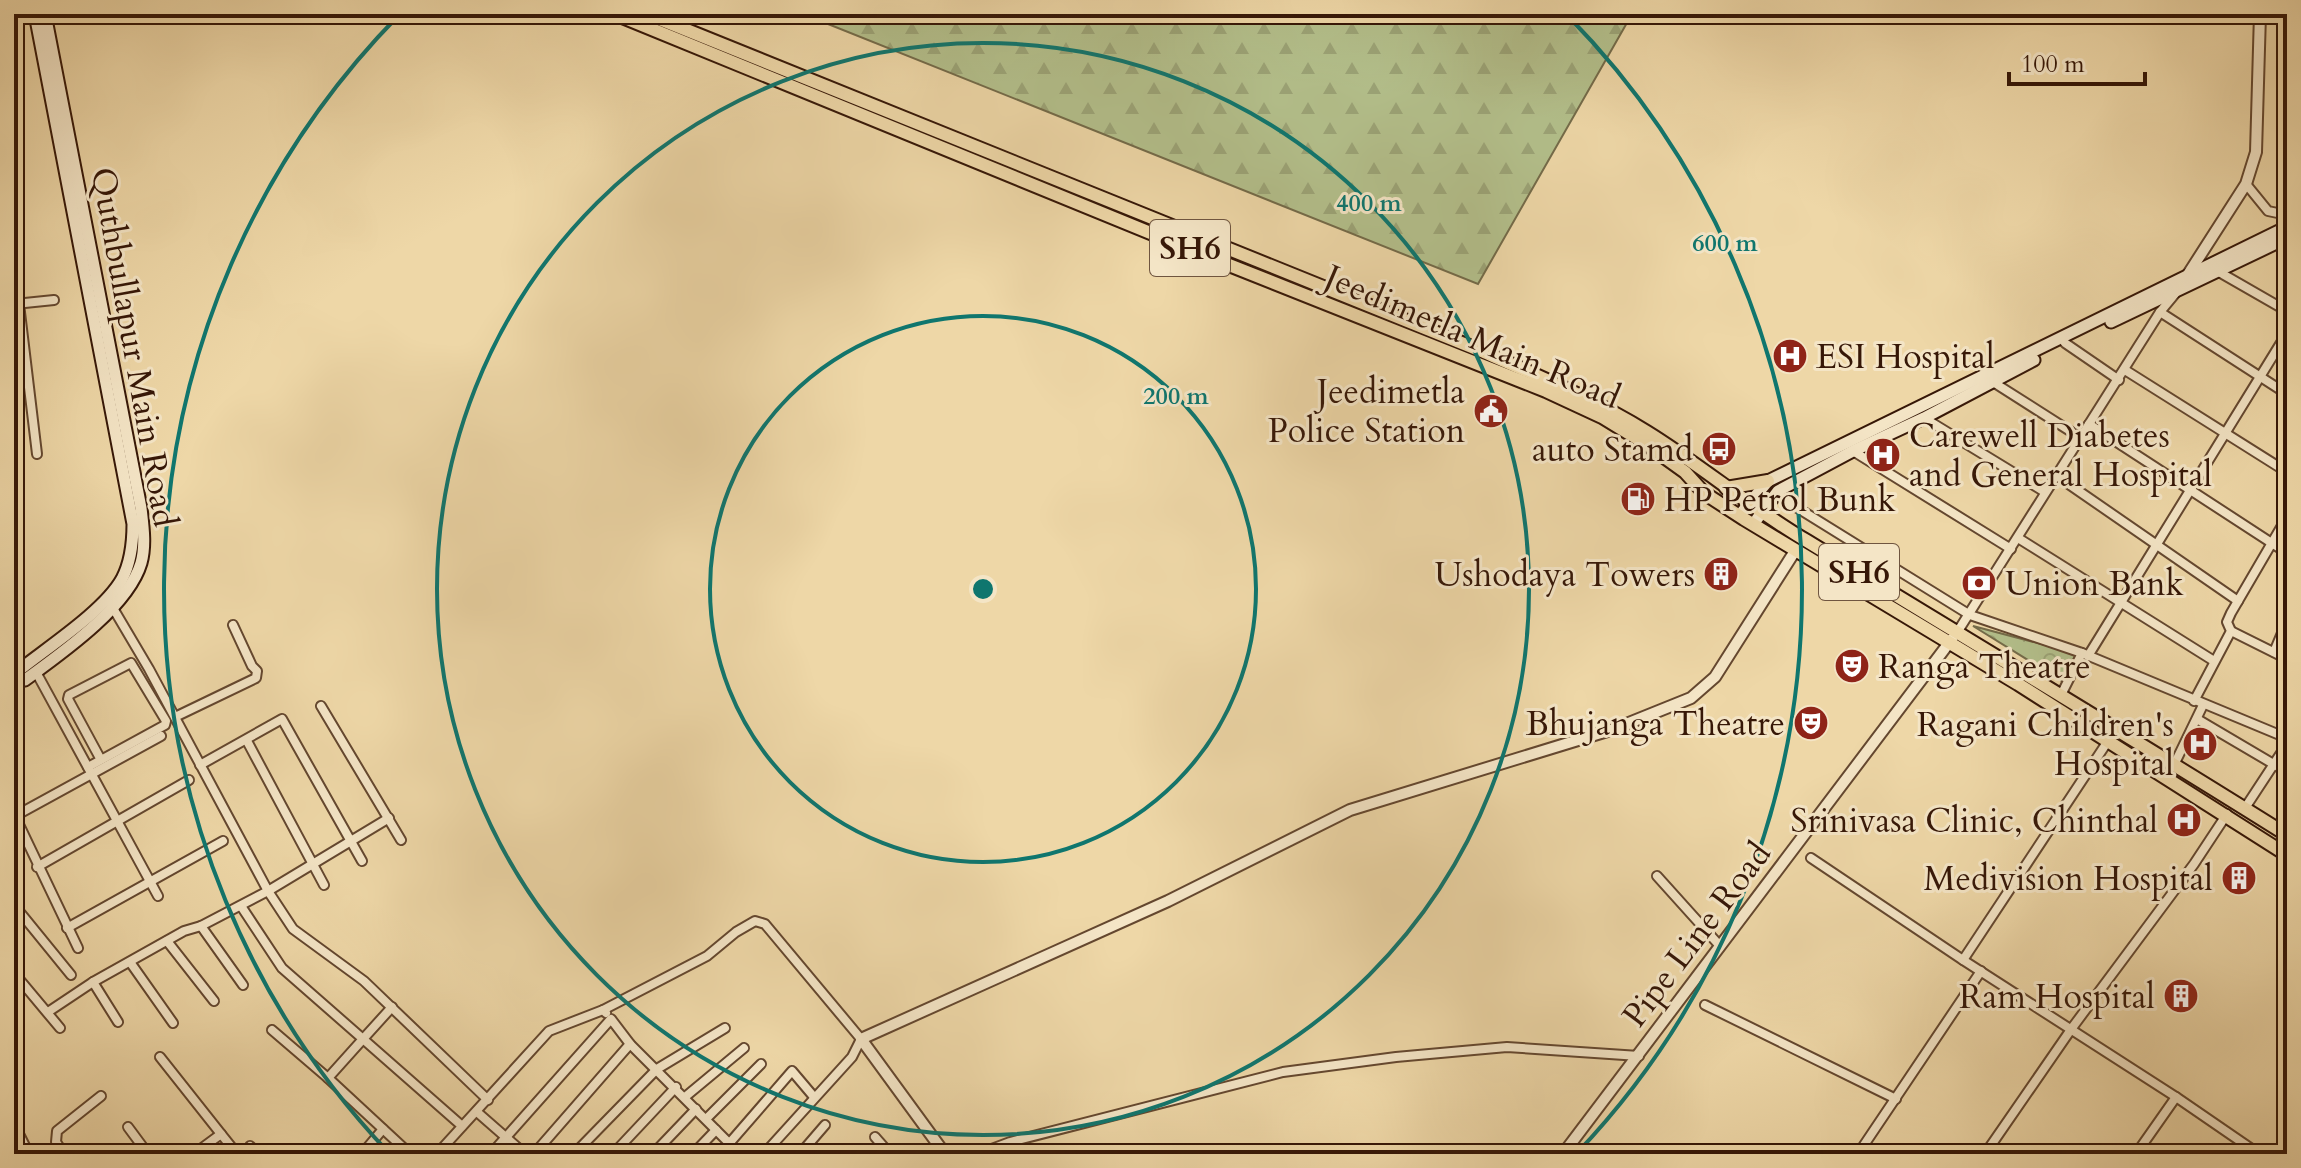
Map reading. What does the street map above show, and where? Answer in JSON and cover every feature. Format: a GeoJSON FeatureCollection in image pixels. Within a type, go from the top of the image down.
{"type":"FeatureCollection","features":[{"type":"Feature","properties":{"kind":"main road","name":"Quthbullapur Main Road"},"geometry":{"type":"LineString","coordinates":[[35,14],[133,524],[128,564],[111,603],[18,671],[14,681],[25,680],[36,672],[111,603],[132,583],[141,562],[144,539],[141,508],[45,14]]}},
{"type":"Feature","properties":{"kind":"main road","name":"Jeedimetla Main Road"},"geometry":{"type":"LineString","coordinates":[[615,14],[1219,261],[1482,358],[1602,417],[1685,472],[1704,493],[1795,551],[1875,597],[2287,853]]}},
{"type":"Feature","properties":{"kind":"main road","name":"Jeedimetla Main Road"},"geometry":{"type":"LineString","coordinates":[[647,14],[1608,409],[1687,458],[1759,516],[1958,631],[2287,835]]}},
{"type":"Feature","properties":{"kind":"main road"},"geometry":{"type":"LineString","coordinates":[[1726,488],[1768,481],[2287,227]]}},
{"type":"Feature","properties":{"kind":"main road"},"geometry":{"type":"LineString","coordinates":[[1875,597],[1862,582],[1759,516],[1775,494],[2065,343],[2287,238]]}},
{"type":"Feature","properties":{"kind":"main road"},"geometry":{"type":"LineString","coordinates":[[1685,472],[1746,507],[1768,481]]}},
{"type":"Feature","properties":{"kind":"street"},"geometry":{"type":"LineString","coordinates":[[1958,631],[2160,312],[2178,291],[2246,184],[2256,152],[2260,14]]}},
{"type":"Feature","properties":{"kind":"street"},"geometry":{"type":"LineString","coordinates":[[2246,184],[2268,211],[2287,215]]}},
{"type":"Feature","properties":{"kind":"street"},"geometry":{"type":"LineString","coordinates":[[2219,272],[2287,311]]}},
{"type":"Feature","properties":{"kind":"street"},"geometry":{"type":"LineString","coordinates":[[37,454],[16,304],[54,300]]}},
{"type":"Feature","properties":{"kind":"street"},"geometry":{"type":"LineString","coordinates":[[2160,312],[2287,394]]}},
{"type":"Feature","properties":{"kind":"street"},"geometry":{"type":"LineString","coordinates":[[2061,695],[2226,436],[2287,333]]}},
{"type":"Feature","properties":{"kind":"street"},"geometry":{"type":"LineString","coordinates":[[2065,343],[2119,380]]}},
{"type":"Feature","properties":{"kind":"street"},"geometry":{"type":"LineString","coordinates":[[2125,370],[2287,472]]}},
{"type":"Feature","properties":{"kind":"street"},"geometry":{"type":"LineString","coordinates":[[1993,382],[2081,438]]}},
{"type":"Feature","properties":{"kind":"street"},"geometry":{"type":"LineString","coordinates":[[1924,418],[2045,492]]}},
{"type":"Feature","properties":{"kind":"street"},"geometry":{"type":"LineString","coordinates":[[2089,424],[2287,553]]}},
{"type":"Feature","properties":{"kind":"street"},"geometry":{"type":"LineString","coordinates":[[1853,451],[2011,549]]}},
{"type":"Feature","properties":{"kind":"street"},"geometry":{"type":"LineString","coordinates":[[2057,476],[2238,601]]}},
{"type":"Feature","properties":{"kind":"street"},"geometry":{"type":"LineString","coordinates":[[1775,494],[1970,615],[2085,655],[2287,738]]}},
{"type":"Feature","properties":{"kind":"street"},"geometry":{"type":"LineString","coordinates":[[2287,517],[2227,622],[2231,631],[2287,659]]}},
{"type":"Feature","properties":{"kind":"street"},"geometry":{"type":"LineString","coordinates":[[2018,538],[2214,661]]}},
{"type":"Feature","properties":{"kind":"street"},"geometry":{"type":"LineString","coordinates":[[764,1154],[852,1057],[861,1039],[1168,901],[1350,810],[1614,729],[1691,698],[1715,677],[1795,551]]}},
{"type":"Feature","properties":{"kind":"street"},"geometry":{"type":"LineString","coordinates":[[111,603],[268,891],[293,929],[364,981],[488,1100]]}},
{"type":"Feature","properties":{"kind":"street"},"geometry":{"type":"LineString","coordinates":[[2274,652],[2287,621]]}},
{"type":"Feature","properties":{"kind":"street"},"geometry":{"type":"LineString","coordinates":[[175,717],[256,678],[257,671],[233,625]]}},
{"type":"Feature","properties":{"kind":"street","name":"Pipe Line Road"},"geometry":{"type":"LineString","coordinates":[[1563,1154],[1958,631]]}},
{"type":"Feature","properties":{"kind":"street"},"geometry":{"type":"LineString","coordinates":[[2174,765],[2197,719],[2198,703],[2214,661],[2231,631]]}},
{"type":"Feature","properties":{"kind":"street"},"geometry":{"type":"LineString","coordinates":[[90,770],[101,760],[165,725],[166,721],[131,663],[69,695],[68,699],[101,760]]}},
{"type":"Feature","properties":{"kind":"street"},"geometry":{"type":"LineString","coordinates":[[36,672],[158,896]]}},
{"type":"Feature","properties":{"kind":"street"},"geometry":{"type":"LineString","coordinates":[[321,706],[401,840]]}},
{"type":"Feature","properties":{"kind":"street"},"geometry":{"type":"LineString","coordinates":[[200,765],[282,719],[362,861]]}},
{"type":"Feature","properties":{"kind":"street"},"geometry":{"type":"LineString","coordinates":[[2197,719],[2287,772]]}},
{"type":"Feature","properties":{"kind":"street"},"geometry":{"type":"LineString","coordinates":[[78,948],[14,815],[90,770],[161,736]]}},
{"type":"Feature","properties":{"kind":"street"},"geometry":{"type":"LineString","coordinates":[[247,741],[324,885]]}},
{"type":"Feature","properties":{"kind":"street"},"geometry":{"type":"LineString","coordinates":[[1963,960],[2108,741]]}},
{"type":"Feature","properties":{"kind":"street"},"geometry":{"type":"LineString","coordinates":[[2245,808],[2287,744]]}},
{"type":"Feature","properties":{"kind":"street"},"geometry":{"type":"LineString","coordinates":[[37,867],[189,780]]}},
{"type":"Feature","properties":{"kind":"street"},"geometry":{"type":"LineString","coordinates":[[1985,1154],[2227,814]]}},
{"type":"Feature","properties":{"kind":"street"},"geometry":{"type":"LineString","coordinates":[[48,1012],[93,982],[167,941],[241,906],[389,818]]}},
{"type":"Feature","properties":{"kind":"street"},"geometry":{"type":"LineString","coordinates":[[67,928],[223,841]]}},
{"type":"Feature","properties":{"kind":"street"},"geometry":{"type":"LineString","coordinates":[[1811,858],[2259,1154]]}},
{"type":"Feature","properties":{"kind":"street"},"geometry":{"type":"LineString","coordinates":[[1657,876],[1720,946]]}},
{"type":"Feature","properties":{"kind":"street"},"geometry":{"type":"LineString","coordinates":[[14,905],[71,975]]}},
{"type":"Feature","properties":{"kind":"street"},"geometry":{"type":"LineString","coordinates":[[241,906],[282,968],[462,1126]]}},
{"type":"Feature","properties":{"kind":"street"},"geometry":{"type":"LineString","coordinates":[[437,1154],[549,1031],[603,1010],[707,956],[736,932],[759,921],[765,924],[861,1039],[945,1154]]}},
{"type":"Feature","properties":{"kind":"street"},"geometry":{"type":"LineString","coordinates":[[201,926],[243,985]]}},
{"type":"Feature","properties":{"kind":"street"},"geometry":{"type":"LineString","coordinates":[[167,941],[214,1001]]}},
{"type":"Feature","properties":{"kind":"street"},"geometry":{"type":"LineString","coordinates":[[130,962],[173,1023]]}},
{"type":"Feature","properties":{"kind":"street"},"geometry":{"type":"LineString","coordinates":[[1858,1154],[1981,971]]}},
{"type":"Feature","properties":{"kind":"street"},"geometry":{"type":"LineString","coordinates":[[14,973],[60,1028]]}},
{"type":"Feature","properties":{"kind":"street"},"geometry":{"type":"LineString","coordinates":[[93,982],[118,1022]]}},
{"type":"Feature","properties":{"kind":"street"},"geometry":{"type":"LineString","coordinates":[[1705,1005],[1896,1099]]}},
{"type":"Feature","properties":{"kind":"street"},"geometry":{"type":"LineString","coordinates":[[328,1078],[392,1007]]}},
{"type":"Feature","properties":{"kind":"street"},"geometry":{"type":"LineString","coordinates":[[603,1010],[630,1044],[729,1143]]}},
{"type":"Feature","properties":{"kind":"street"},"geometry":{"type":"LineString","coordinates":[[491,1154],[611,1019]]}},
{"type":"Feature","properties":{"kind":"street"},"geometry":{"type":"LineString","coordinates":[[574,1154],[657,1069],[725,1028]]}},
{"type":"Feature","properties":{"kind":"street"},"geometry":{"type":"LineString","coordinates":[[272,1030],[410,1154]]}},
{"type":"Feature","properties":{"kind":"street"},"geometry":{"type":"LineString","coordinates":[[534,1154],[630,1044]]}},
{"type":"Feature","properties":{"kind":"street"},"geometry":{"type":"LineString","coordinates":[[978,1154],[1010,1142],[1283,1072],[1507,1047],[1639,1056]]}},
{"type":"Feature","properties":{"kind":"street"},"geometry":{"type":"LineString","coordinates":[[685,1097],[744,1048]]}},
{"type":"Feature","properties":{"kind":"street"},"geometry":{"type":"LineString","coordinates":[[160,1057],[237,1154]]}},
{"type":"Feature","properties":{"kind":"street"},"geometry":{"type":"LineString","coordinates":[[706,1119],[761,1064]]}},
{"type":"Feature","properties":{"kind":"street"},"geometry":{"type":"LineString","coordinates":[[720,1154],[792,1071],[814,1097]]}},
{"type":"Feature","properties":{"kind":"street"},"geometry":{"type":"LineString","coordinates":[[613,1154],[676,1087]]}},
{"type":"Feature","properties":{"kind":"street"},"geometry":{"type":"LineString","coordinates":[[64,1154],[56,1142],[57,1131],[101,1096]]}},
{"type":"Feature","properties":{"kind":"street"},"geometry":{"type":"LineString","coordinates":[[2136,1154],[2176,1097]]}},
{"type":"Feature","properties":{"kind":"street"},"geometry":{"type":"LineString","coordinates":[[653,1154],[696,1109]]}},
{"type":"Feature","properties":{"kind":"street"},"geometry":{"type":"LineString","coordinates":[[477,1112],[525,1154]]}},
{"type":"Feature","properties":{"kind":"street"},"geometry":{"type":"LineString","coordinates":[[14,1124],[29,1154]]}},
{"type":"Feature","properties":{"kind":"street"},"geometry":{"type":"LineString","coordinates":[[800,1154],[825,1125]]}},
{"type":"Feature","properties":{"kind":"street"},"geometry":{"type":"LineString","coordinates":[[128,1127],[148,1154]]}},
{"type":"Feature","properties":{"kind":"street"},"geometry":{"type":"LineString","coordinates":[[362,1154],[383,1129]]}},
{"type":"Feature","properties":{"kind":"street"},"geometry":{"type":"LineString","coordinates":[[693,1154],[716,1130]]}},
{"type":"Feature","properties":{"kind":"street"},"geometry":{"type":"LineString","coordinates":[[194,1154],[221,1134]]}},
{"type":"Feature","properties":{"kind":"street"},"geometry":{"type":"LineString","coordinates":[[875,1137],[890,1154]]}},
{"type":"Feature","properties":{"kind":"street"},"geometry":{"type":"LineString","coordinates":[[250,1146],[258,1154]]}},
{"type":"Feature","properties":{"kind":"street"},"geometry":{"type":"LineString","coordinates":[[957,1154],[965,1150],[969,1154]]}},
{"type":"Feature","properties":{"kind":"green space"},"geometry":{"type":"Polygon","coordinates":[[[803,14],[1632,14],[1478,284],[803,14]]]}},
{"type":"Feature","properties":{"kind":"green space"},"geometry":{"type":"Polygon","coordinates":[[[1973,626],[2079,654],[2065,683],[1973,626]]]}},
{"type":"Feature","properties":{"kind":"place","name":"ESI Hospital"},"geometry":{"type":"Point","coordinates":[1790,356]}},
{"type":"Feature","properties":{"kind":"place","name":"Jeedimetla Police Station"},"geometry":{"type":"Point","coordinates":[1491,411]}},
{"type":"Feature","properties":{"kind":"place","name":"auto Stamd"},"geometry":{"type":"Point","coordinates":[1719,449]}},
{"type":"Feature","properties":{"kind":"place","name":"Carewell Diabetes and General Hospital"},"geometry":{"type":"Point","coordinates":[1883,455]}},
{"type":"Feature","properties":{"kind":"place","name":"HP Petrol Bunk"},"geometry":{"type":"Point","coordinates":[1638,499]}},
{"type":"Feature","properties":{"kind":"place","name":"Ushodaya Towers"},"geometry":{"type":"Point","coordinates":[1721,574]}},
{"type":"Feature","properties":{"kind":"place","name":"Union Bank"},"geometry":{"type":"Point","coordinates":[1979,583]}},
{"type":"Feature","properties":{"kind":"place","name":"Ranga Theatre"},"geometry":{"type":"Point","coordinates":[1852,666]}},
{"type":"Feature","properties":{"kind":"place","name":"Bhujanga Theatre"},"geometry":{"type":"Point","coordinates":[1811,723]}},
{"type":"Feature","properties":{"kind":"place","name":"Ragani Children's Hospital"},"geometry":{"type":"Point","coordinates":[2200,744]}},
{"type":"Feature","properties":{"kind":"place","name":"Srinivasa Clinic, Chinthal"},"geometry":{"type":"Point","coordinates":[2184,820]}},
{"type":"Feature","properties":{"kind":"place","name":"Medivision Hospital"},"geometry":{"type":"Point","coordinates":[2239,878]}},
{"type":"Feature","properties":{"kind":"place","name":"Ram Hospital"},"geometry":{"type":"Point","coordinates":[2181,996]}}]}
